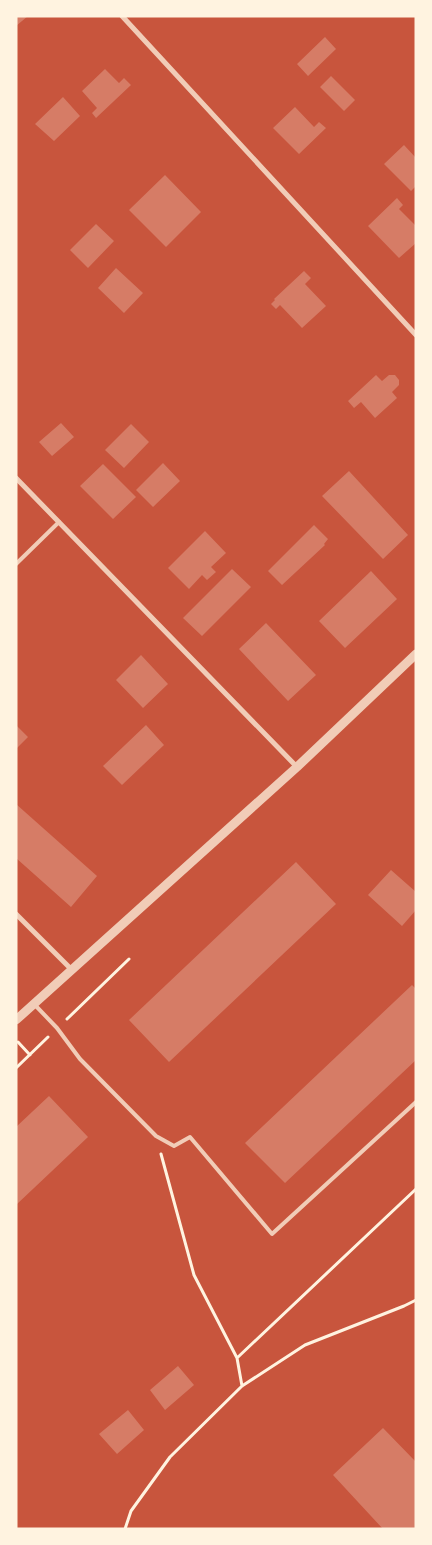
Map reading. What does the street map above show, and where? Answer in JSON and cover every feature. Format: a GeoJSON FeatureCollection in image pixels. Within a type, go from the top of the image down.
{"type":"FeatureCollection","features":[{"type":"Feature","properties":{"kind":"street"},"geometry":{"type":"LineString","coordinates":[[122,16],[416,334]]}},
{"type":"Feature","properties":{"kind":"street"},"geometry":{"type":"LineString","coordinates":[[16,478],[297,767]]}},
{"type":"Feature","properties":{"kind":"street"},"geometry":{"type":"LineString","coordinates":[[16,1020],[297,767],[416,654]]}},
{"type":"Feature","properties":{"kind":"street"},"geometry":{"type":"LineString","coordinates":[[16,914],[72,970]]}},
{"type":"Feature","properties":{"kind":"lane"},"geometry":{"type":"LineString","coordinates":[[16,564],[60,522]]}},
{"type":"Feature","properties":{"kind":"lane"},"geometry":{"type":"LineString","coordinates":[[33,1004],[57,1028],[80,1059],[156,1136],[174,1146],[190,1137],[272,1234],[416,1102]]}},
{"type":"Feature","properties":{"kind":"path"},"geometry":{"type":"LineString","coordinates":[[16,1068],[129,959]]}},
{"type":"Feature","properties":{"kind":"path"},"geometry":{"type":"LineString","coordinates":[[18,1042],[30,1055]]}},
{"type":"Feature","properties":{"kind":"path"},"geometry":{"type":"LineString","coordinates":[[156,1136],[194,1275],[236,1358],[242,1386]]}},
{"type":"Feature","properties":{"kind":"path"},"geometry":{"type":"LineString","coordinates":[[236,1358],[416,1189]]}},
{"type":"Feature","properties":{"kind":"path"},"geometry":{"type":"LineString","coordinates":[[125,1529],[131,1511],[170,1457],[242,1386],[305,1345],[416,1300]]}},
{"type":"Feature","properties":{"kind":"building"},"geometry":{"type":"Polygon","coordinates":[[[16,16],[28,16],[16,26],[16,16]]]}},
{"type":"Feature","properties":{"kind":"building"},"geometry":{"type":"Polygon","coordinates":[[[325,37],[336,49],[308,76],[297,64],[325,37]]]}},
{"type":"Feature","properties":{"kind":"building"},"geometry":{"type":"Polygon","coordinates":[[[105,69],[119,83],[124,78],[131,85],[96,118],[92,113],[97,108],[82,91],[105,69]]]}},
{"type":"Feature","properties":{"kind":"building"},"geometry":{"type":"Polygon","coordinates":[[[331,76],[355,100],[344,111],[320,87],[331,76]]]}},
{"type":"Feature","properties":{"kind":"building"},"geometry":{"type":"Polygon","coordinates":[[[63,97],[80,116],[54,141],[35,124],[63,97]]]}},
{"type":"Feature","properties":{"kind":"building"},"geometry":{"type":"Polygon","coordinates":[[[295,107],[314,127],[319,122],[326,128],[299,154],[273,128],[295,107]]]}},
{"type":"Feature","properties":{"kind":"building"},"geometry":{"type":"Polygon","coordinates":[[[404,145],[416,158],[416,186],[411,191],[384,164],[404,145]]]}},
{"type":"Feature","properties":{"kind":"building"},"geometry":{"type":"Polygon","coordinates":[[[165,175],[201,212],[166,247],[129,210],[165,175]]]}},
{"type":"Feature","properties":{"kind":"building"},"geometry":{"type":"Polygon","coordinates":[[[397,198],[403,205],[399,209],[416,226],[416,243],[399,258],[368,226],[397,198]]]}},
{"type":"Feature","properties":{"kind":"building"},"geometry":{"type":"Polygon","coordinates":[[[96,224],[114,241],[88,268],[70,250],[96,224]]]}},
{"type":"Feature","properties":{"kind":"building"},"geometry":{"type":"Polygon","coordinates":[[[116,268],[143,293],[124,313],[98,288],[116,268]]]}},
{"type":"Feature","properties":{"kind":"building"},"geometry":{"type":"Polygon","coordinates":[[[304,271],[311,278],[305,284],[326,306],[302,328],[280,305],[276,309],[271,304],[304,271]]]}},
{"type":"Feature","properties":{"kind":"building"},"geometry":{"type":"Polygon","coordinates":[[[376,375],[382,381],[389,375],[395,375],[399,380],[399,385],[392,392],[397,398],[375,418],[361,402],[354,408],[348,401],[376,375]]]}},
{"type":"Feature","properties":{"kind":"building"},"geometry":{"type":"Polygon","coordinates":[[[61,423],[74,437],[52,456],[39,442],[61,423]]]}},
{"type":"Feature","properties":{"kind":"building"},"geometry":{"type":"Polygon","coordinates":[[[131,424],[149,442],[124,468],[105,450],[131,424]]]}},
{"type":"Feature","properties":{"kind":"building"},"geometry":{"type":"Polygon","coordinates":[[[163,463],[180,481],[153,507],[136,490],[163,463]]]}},
{"type":"Feature","properties":{"kind":"building"},"geometry":{"type":"Polygon","coordinates":[[[103,464],[136,497],[113,519],[80,486],[103,464]]]}},
{"type":"Feature","properties":{"kind":"building"},"geometry":{"type":"Polygon","coordinates":[[[349,471],[408,535],[383,559],[322,496],[349,471]]]}},
{"type":"Feature","properties":{"kind":"building"},"geometry":{"type":"Polygon","coordinates":[[[314,525],[328,539],[325,545],[282,585],[268,571],[314,525]]]}},
{"type":"Feature","properties":{"kind":"building"},"geometry":{"type":"Polygon","coordinates":[[[205,531],[226,553],[211,567],[216,572],[207,580],[202,575],[189,589],[168,568],[205,531]]]}},
{"type":"Feature","properties":{"kind":"building"},"geometry":{"type":"Polygon","coordinates":[[[232,569],[251,587],[202,636],[183,618],[232,569]]]}},
{"type":"Feature","properties":{"kind":"building"},"geometry":{"type":"Polygon","coordinates":[[[371,571],[397,599],[345,648],[319,621],[371,571]]]}},
{"type":"Feature","properties":{"kind":"building"},"geometry":{"type":"Polygon","coordinates":[[[266,623],[316,675],[288,701],[239,649],[266,623]]]}},
{"type":"Feature","properties":{"kind":"building"},"geometry":{"type":"Polygon","coordinates":[[[141,655],[168,684],[143,708],[116,680],[141,655]]]}},
{"type":"Feature","properties":{"kind":"building"},"geometry":{"type":"Polygon","coordinates":[[[16,725],[28,737],[16,749],[16,725]]]}},
{"type":"Feature","properties":{"kind":"building"},"geometry":{"type":"Polygon","coordinates":[[[146,725],[164,745],[122,785],[103,766],[146,725]]]}},
{"type":"Feature","properties":{"kind":"building"},"geometry":{"type":"Polygon","coordinates":[[[16,804],[97,876],[71,907],[16,858],[16,804]]]}},
{"type":"Feature","properties":{"kind":"building"},"geometry":{"type":"Polygon","coordinates":[[[296,862],[336,904],[169,1062],[129,1020],[296,862]]]}},
{"type":"Feature","properties":{"kind":"building"},"geometry":{"type":"Polygon","coordinates":[[[391,870],[416,892],[416,910],[402,926],[368,895],[391,870]]]}},
{"type":"Feature","properties":{"kind":"building"},"geometry":{"type":"Polygon","coordinates":[[[412,985],[416,989],[416,1060],[285,1183],[245,1143],[412,985]]]}},
{"type":"Feature","properties":{"kind":"building"},"geometry":{"type":"Polygon","coordinates":[[[49,1096],[88,1137],[16,1205],[16,1127],[49,1096]]]}},
{"type":"Feature","properties":{"kind":"building"},"geometry":{"type":"Polygon","coordinates":[[[178,1366],[194,1385],[165,1410],[150,1390],[178,1366]]]}},
{"type":"Feature","properties":{"kind":"building"},"geometry":{"type":"Polygon","coordinates":[[[128,1410],[144,1430],[117,1454],[99,1434],[128,1410]]]}},
{"type":"Feature","properties":{"kind":"building"},"geometry":{"type":"Polygon","coordinates":[[[383,1428],[416,1462],[416,1529],[383,1529],[333,1475],[383,1428]]]}}]}
